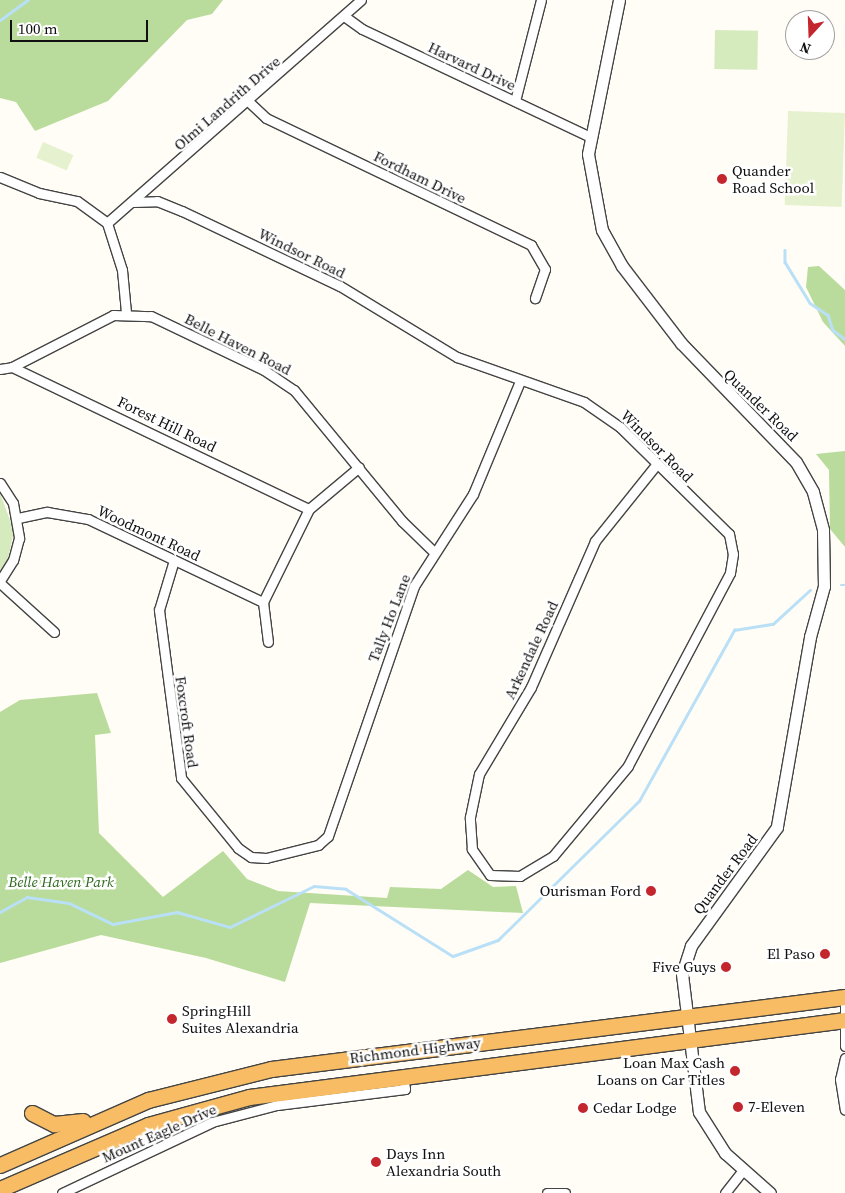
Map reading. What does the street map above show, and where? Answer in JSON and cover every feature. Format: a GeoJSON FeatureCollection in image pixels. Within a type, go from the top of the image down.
{"type":"FeatureCollection","features":[{"type":"Feature","properties":{"kind":"highway","name":"Richmond Highway"},"geometry":{"type":"LineString","coordinates":[[0,1165],[102,1117],[204,1083],[271,1069],[845,997]]}},
{"type":"Feature","properties":{"kind":"highway","name":"Richmond Highway"},"geometry":{"type":"LineString","coordinates":[[0,1189],[102,1142],[217,1104],[404,1075],[844,1020]]}},
{"type":"Feature","properties":{"kind":"highway"},"geometry":{"type":"LineString","coordinates":[[32,1113],[58,1125],[102,1117]]}},
{"type":"Feature","properties":{"kind":"street","name":"Olmi Landrith Drive"},"geometry":{"type":"LineString","coordinates":[[107,223],[249,102],[361,0]]}},
{"type":"Feature","properties":{"kind":"street"},"geometry":{"type":"LineString","coordinates":[[515,101],[541,0]]}},
{"type":"Feature","properties":{"kind":"street","name":"Quander Road"},"geometry":{"type":"LineString","coordinates":[[619,0],[590,137],[592,190],[611,249],[708,374],[796,462],[817,503],[826,550],[824,586],[810,637],[777,827],[687,952],[681,981],[699,1112],[718,1144],[743,1170],[770,1193]]}},
{"type":"Feature","properties":{"kind":"street","name":"Harvard Drive"},"geometry":{"type":"LineString","coordinates":[[344,16],[362,29],[590,137]]}},
{"type":"Feature","properties":{"kind":"street","name":"Fordham Drive"},"geometry":{"type":"LineString","coordinates":[[249,102],[266,118],[531,245],[544,269],[535,298]]}},
{"type":"Feature","properties":{"kind":"street"},"geometry":{"type":"LineString","coordinates":[[0,178],[39,193],[77,201],[107,223],[122,270],[126,312]]}},
{"type":"Feature","properties":{"kind":"street","name":"Windsor Road"},"geometry":{"type":"LineString","coordinates":[[133,202],[158,202],[182,211],[340,286],[458,358],[596,409],[620,426],[655,466],[724,526],[734,554],[730,574],[628,766],[560,849],[530,872],[506,878],[484,872],[475,859]]}},
{"type":"Feature","properties":{"kind":"street","name":"Belle Haven Road"},"geometry":{"type":"LineString","coordinates":[[0,369],[12,367],[101,320],[126,312],[151,316],[277,377],[310,405],[360,467],[433,551]]}},
{"type":"Feature","properties":{"kind":"street","name":"Forest Hill Road"},"geometry":{"type":"LineString","coordinates":[[12,367],[309,509]]}},
{"type":"Feature","properties":{"kind":"street","name":"Tally Ho Lane"},"geometry":{"type":"LineString","coordinates":[[287,853],[318,845],[328,836],[402,616],[433,551],[473,494],[520,381]]}},
{"type":"Feature","properties":{"kind":"street","name":"Arkendale Road"},"geometry":{"type":"LineString","coordinates":[[475,859],[470,816],[486,760],[531,687],[595,541],[655,466]]}},
{"type":"Feature","properties":{"kind":"street"},"geometry":{"type":"LineString","coordinates":[[268,642],[263,602],[309,509],[360,467]]}},
{"type":"Feature","properties":{"kind":"street"},"geometry":{"type":"LineString","coordinates":[[0,483],[18,518],[16,551],[0,582],[54,632]]}},
{"type":"Feature","properties":{"kind":"street","name":"Woodmont Road"},"geometry":{"type":"LineString","coordinates":[[18,518],[71,514],[263,602]]}},
{"type":"Feature","properties":{"kind":"street","name":"Foxcroft Road"},"geometry":{"type":"LineString","coordinates":[[174,560],[159,610],[181,778],[243,852],[258,858],[287,853]]}},
{"type":"Feature","properties":{"kind":"street"},"geometry":{"type":"LineString","coordinates":[[845,997],[845,1046]]}},
{"type":"Feature","properties":{"kind":"street"},"geometry":{"type":"LineString","coordinates":[[845,1058],[840,1079],[845,1110]]}},
{"type":"Feature","properties":{"kind":"street","name":"Mount Eagle Drive"},"geometry":{"type":"LineString","coordinates":[[62,1193],[212,1122],[277,1105],[405,1089],[404,1075]]}},
{"type":"Feature","properties":{"kind":"street"},"geometry":{"type":"LineString","coordinates":[[725,1193],[743,1170]]}},
{"type":"Feature","properties":{"kind":"street"},"geometry":{"type":"LineString","coordinates":[[547,1193],[565,1193]]}},
{"type":"Feature","properties":{"kind":"green space"},"geometry":{"type":"Polygon","coordinates":[[[0,0],[223,0],[212,14],[187,20],[108,101],[35,131],[16,102],[0,98],[0,0]]]}},
{"type":"Feature","properties":{"kind":"green space"},"geometry":{"type":"Polygon","coordinates":[[[715,30],[758,31],[757,70],[714,69],[715,30]]]}},
{"type":"Feature","properties":{"kind":"green space"},"geometry":{"type":"Polygon","coordinates":[[[788,111],[845,113],[842,207],[785,205],[788,111]]]}},
{"type":"Feature","properties":{"kind":"green space"},"geometry":{"type":"Polygon","coordinates":[[[43,142],[73,155],[67,171],[36,158],[43,142]]]}},
{"type":"Feature","properties":{"kind":"green space"},"geometry":{"type":"Polygon","coordinates":[[[819,266],[845,290],[845,346],[823,322],[806,287],[808,267],[819,266]]]}},
{"type":"Feature","properties":{"kind":"green space"},"geometry":{"type":"Polygon","coordinates":[[[845,451],[845,547],[830,529],[829,470],[816,454],[845,451]]]}},
{"type":"Feature","properties":{"kind":"green space"},"geometry":{"type":"Polygon","coordinates":[[[0,493],[14,531],[8,559],[0,574],[0,493]]]}},
{"type":"Feature","properties":{"kind":"green space","name":"Belle Haven Park"},"geometry":{"type":"Polygon","coordinates":[[[97,693],[111,733],[95,735],[99,833],[163,897],[223,851],[247,879],[278,891],[387,898],[390,887],[441,889],[468,870],[493,887],[516,886],[523,913],[310,903],[285,982],[206,958],[101,935],[0,963],[0,712],[20,700],[97,693]]]}},
{"type":"Feature","properties":{"kind":"waterway"},"geometry":{"type":"LineString","coordinates":[[0,20],[28,0]]}},
{"type":"Feature","properties":{"kind":"waterway"},"geometry":{"type":"LineString","coordinates":[[785,250],[785,262],[810,303],[828,315],[833,330],[845,339]]}},
{"type":"Feature","properties":{"kind":"waterway"},"geometry":{"type":"LineString","coordinates":[[0,912],[27,897],[69,903],[113,924],[177,912],[230,927],[314,886],[346,889],[453,956],[498,940],[639,801],[734,630],[773,624],[810,590]]}},
{"type":"Feature","properties":{"kind":"place","name":"Quander Road School"},"geometry":{"type":"Point","coordinates":[722,179]}},
{"type":"Feature","properties":{"kind":"place","name":"Ourisman Ford"},"geometry":{"type":"Point","coordinates":[651,891]}},
{"type":"Feature","properties":{"kind":"place","name":"El Paso"},"geometry":{"type":"Point","coordinates":[825,954]}},
{"type":"Feature","properties":{"kind":"place","name":"Five Guys"},"geometry":{"type":"Point","coordinates":[726,967]}},
{"type":"Feature","properties":{"kind":"place","name":"SpringHill Suites Alexandria"},"geometry":{"type":"Point","coordinates":[172,1019]}},
{"type":"Feature","properties":{"kind":"place","name":"Loan Max Cash Loans on Car Titles"},"geometry":{"type":"Point","coordinates":[735,1071]}},
{"type":"Feature","properties":{"kind":"place","name":"7-Eleven"},"geometry":{"type":"Point","coordinates":[738,1107]}},
{"type":"Feature","properties":{"kind":"place","name":"Cedar Lodge"},"geometry":{"type":"Point","coordinates":[583,1108]}},
{"type":"Feature","properties":{"kind":"place","name":"Days Inn Alexandria South"},"geometry":{"type":"Point","coordinates":[376,1162]}}]}
